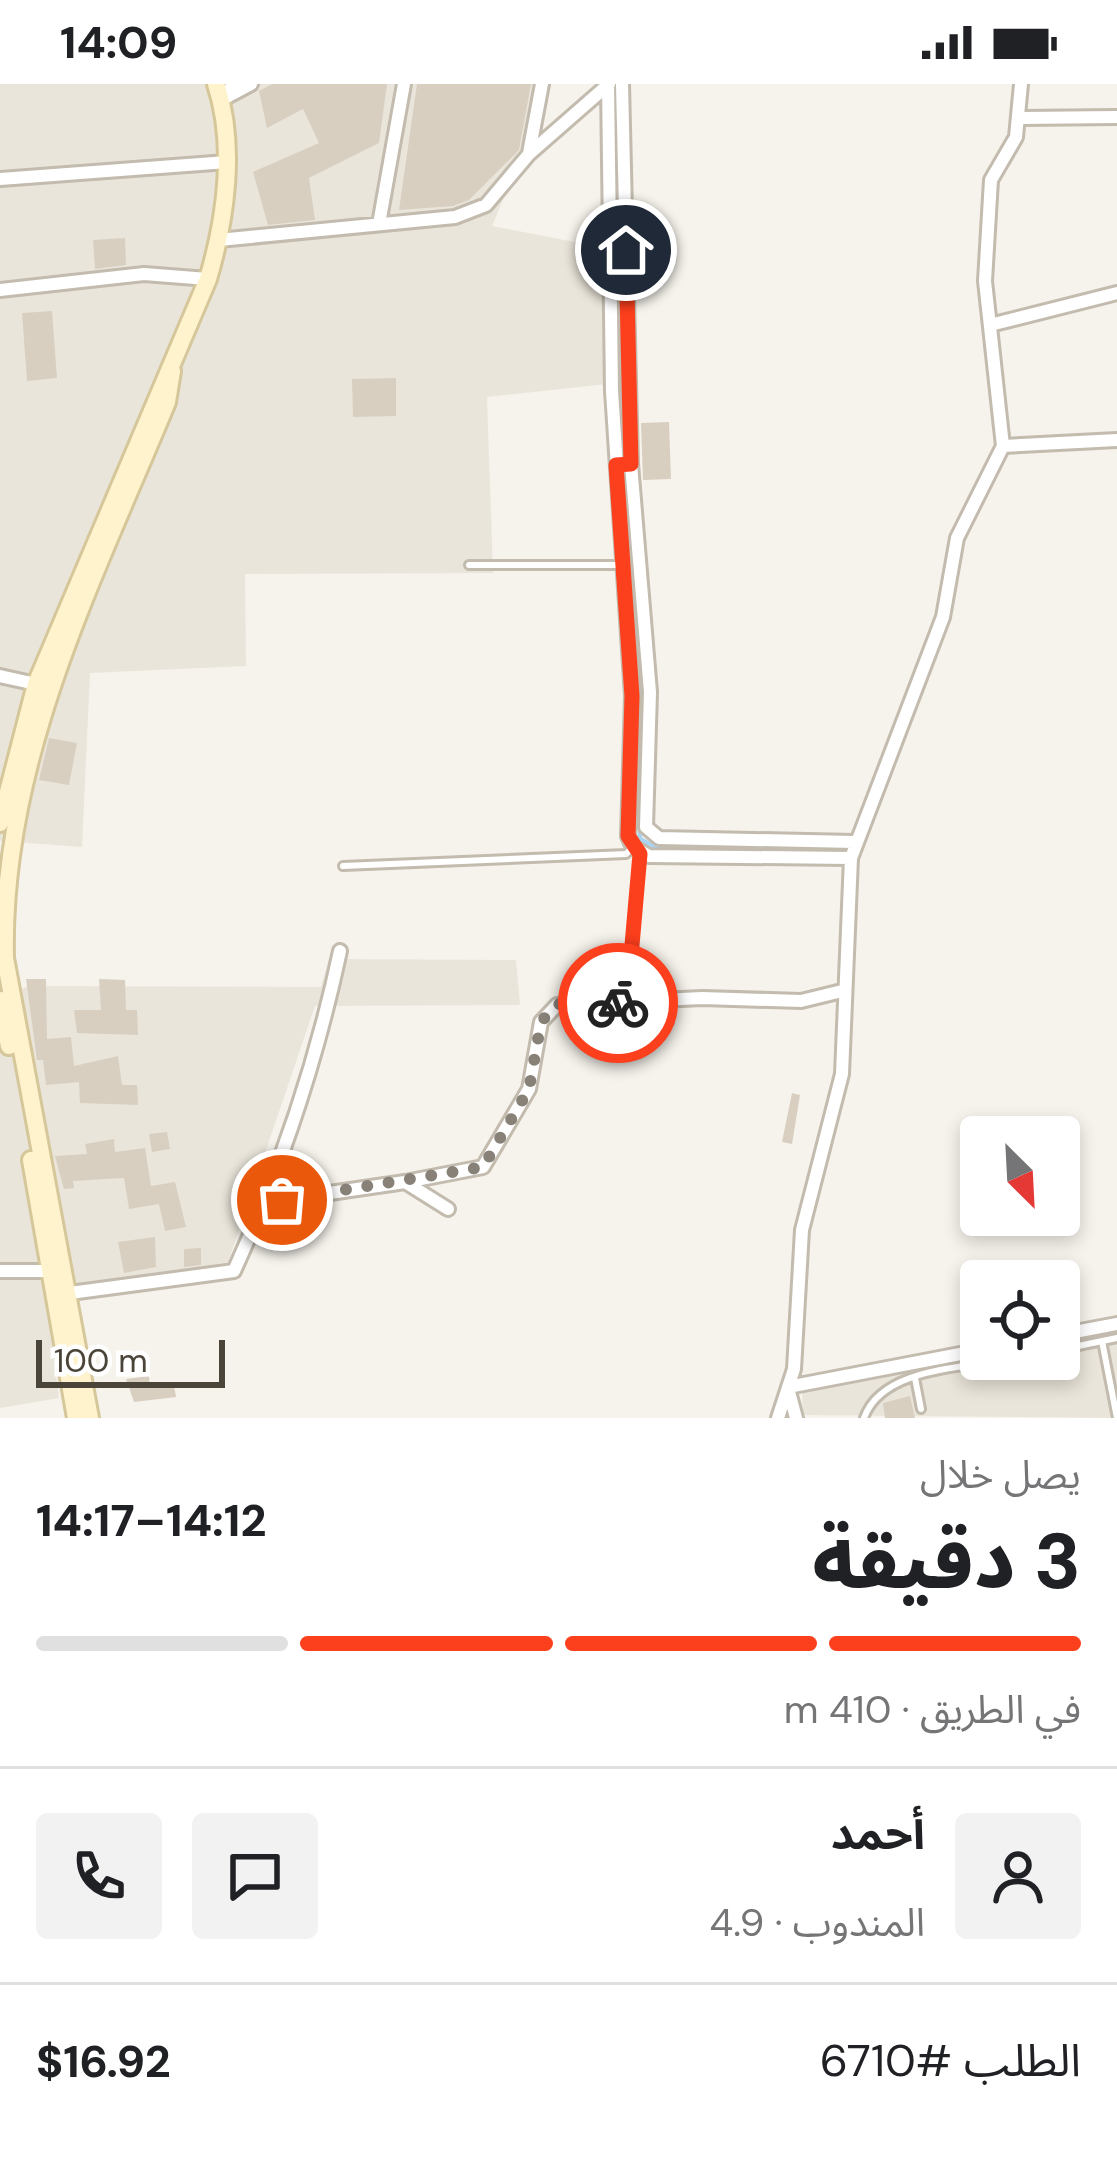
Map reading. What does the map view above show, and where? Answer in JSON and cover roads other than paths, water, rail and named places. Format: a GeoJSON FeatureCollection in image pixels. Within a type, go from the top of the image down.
{"type":"FeatureCollection","features":[{"type":"Feature","properties":{"kind":"main road"},"geometry":{"type":"LineString","coordinates":[[0,823],[36,684],[208,279],[219,240],[227,162],[218,92]]}},
{"type":"Feature","properties":{"kind":"main road"},"geometry":{"type":"LineString","coordinates":[[90,1418],[5,958],[9,869],[32,738],[167,402],[172,371]]}},
{"type":"Feature","properties":{"kind":"main road"},"geometry":{"type":"LineString","coordinates":[[0,1000],[76,1418]]}},
{"type":"Feature","properties":{"kind":"street"},"geometry":{"type":"LineString","coordinates":[[218,92],[234,84]]}},
{"type":"Feature","properties":{"kind":"street"},"geometry":{"type":"LineString","coordinates":[[218,92],[251,84]]}},
{"type":"Feature","properties":{"kind":"street"},"geometry":{"type":"LineString","coordinates":[[379,224],[404,84]]}},
{"type":"Feature","properties":{"kind":"street"},"geometry":{"type":"LineString","coordinates":[[529,154],[542,84]]}},
{"type":"Feature","properties":{"kind":"street"},"geometry":{"type":"LineString","coordinates":[[219,240],[454,217],[486,205],[529,154],[608,84]]}},
{"type":"Feature","properties":{"kind":"street"},"geometry":{"type":"LineString","coordinates":[[608,84],[616,465],[632,696],[628,836],[636,850],[851,858]]}},
{"type":"Feature","properties":{"kind":"street"},"geometry":{"type":"LineString","coordinates":[[622,84],[631,464],[650,692],[646,826],[659,838],[855,842]]}},
{"type":"Feature","properties":{"kind":"street"},"geometry":{"type":"LineString","coordinates":[[778,1418],[788,1387],[802,1230],[842,1074],[851,858],[944,617],[957,538],[1003,446],[985,281],[991,180],[1022,118],[1021,84]]}},
{"type":"Feature","properties":{"kind":"street"},"geometry":{"type":"LineString","coordinates":[[1022,118],[1117,117]]}},
{"type":"Feature","properties":{"kind":"street"},"geometry":{"type":"LineString","coordinates":[[0,179],[227,162]]}},
{"type":"Feature","properties":{"kind":"street"},"geometry":{"type":"LineString","coordinates":[[0,290],[144,274],[208,279]]}},
{"type":"Feature","properties":{"kind":"street"},"geometry":{"type":"LineString","coordinates":[[990,326],[1117,293]]}},
{"type":"Feature","properties":{"kind":"street"},"geometry":{"type":"LineString","coordinates":[[1003,446],[1117,440]]}},
{"type":"Feature","properties":{"kind":"street"},"geometry":{"type":"LineString","coordinates":[[616,465],[631,464]]}},
{"type":"Feature","properties":{"kind":"street"},"geometry":{"type":"LineString","coordinates":[[0,676],[36,684]]}},
{"type":"Feature","properties":{"kind":"street"},"geometry":{"type":"LineString","coordinates":[[70,1293],[234,1271],[262,1211],[325,1019],[340,951]]}},
{"type":"Feature","properties":{"kind":"street"},"geometry":{"type":"LineString","coordinates":[[262,1211],[282,1200],[483,1167],[529,1089],[541,1022],[557,1004],[702,998],[801,1001],[842,991]]}},
{"type":"Feature","properties":{"kind":"street"},"geometry":{"type":"LineString","coordinates":[[405,1181],[448,1209]]}},
{"type":"Feature","properties":{"kind":"street"},"geometry":{"type":"LineString","coordinates":[[0,1270],[50,1271]]}},
{"type":"Feature","properties":{"kind":"street"},"geometry":{"type":"LineString","coordinates":[[1080,1331],[1117,1324]]}},
{"type":"Feature","properties":{"kind":"street"},"geometry":{"type":"LineString","coordinates":[[788,1387],[960,1354]]}},
{"type":"Feature","properties":{"kind":"street"},"geometry":{"type":"LineString","coordinates":[[788,1387],[796,1418]]}},
{"type":"Feature","properties":{"kind":"lane"},"geometry":{"type":"LineString","coordinates":[[470,565],[622,565]]}},
{"type":"Feature","properties":{"kind":"lane"},"geometry":{"type":"LineString","coordinates":[[343,866],[636,850],[627,1002]]}},
{"type":"Feature","properties":{"kind":"lane"},"geometry":{"type":"LineString","coordinates":[[1080,1346],[1117,1338]]}},
{"type":"Feature","properties":{"kind":"lane"},"geometry":{"type":"LineString","coordinates":[[1102,1341],[1117,1418]]}},
{"type":"Feature","properties":{"kind":"lane"},"geometry":{"type":"LineString","coordinates":[[864,1418],[869,1403],[892,1383],[960,1369]]}},
{"type":"Feature","properties":{"kind":"lane"},"geometry":{"type":"LineString","coordinates":[[916,1378],[921,1409]]}},
{"type":"Feature","properties":{"kind":"waterway"},"geometry":{"type":"LineString","coordinates":[[616,93],[623,452]]}},
{"type":"Feature","properties":{"kind":"waterway"},"geometry":{"type":"LineString","coordinates":[[625,479],[640,700],[640,839],[655,847],[836,850]]}}]}
